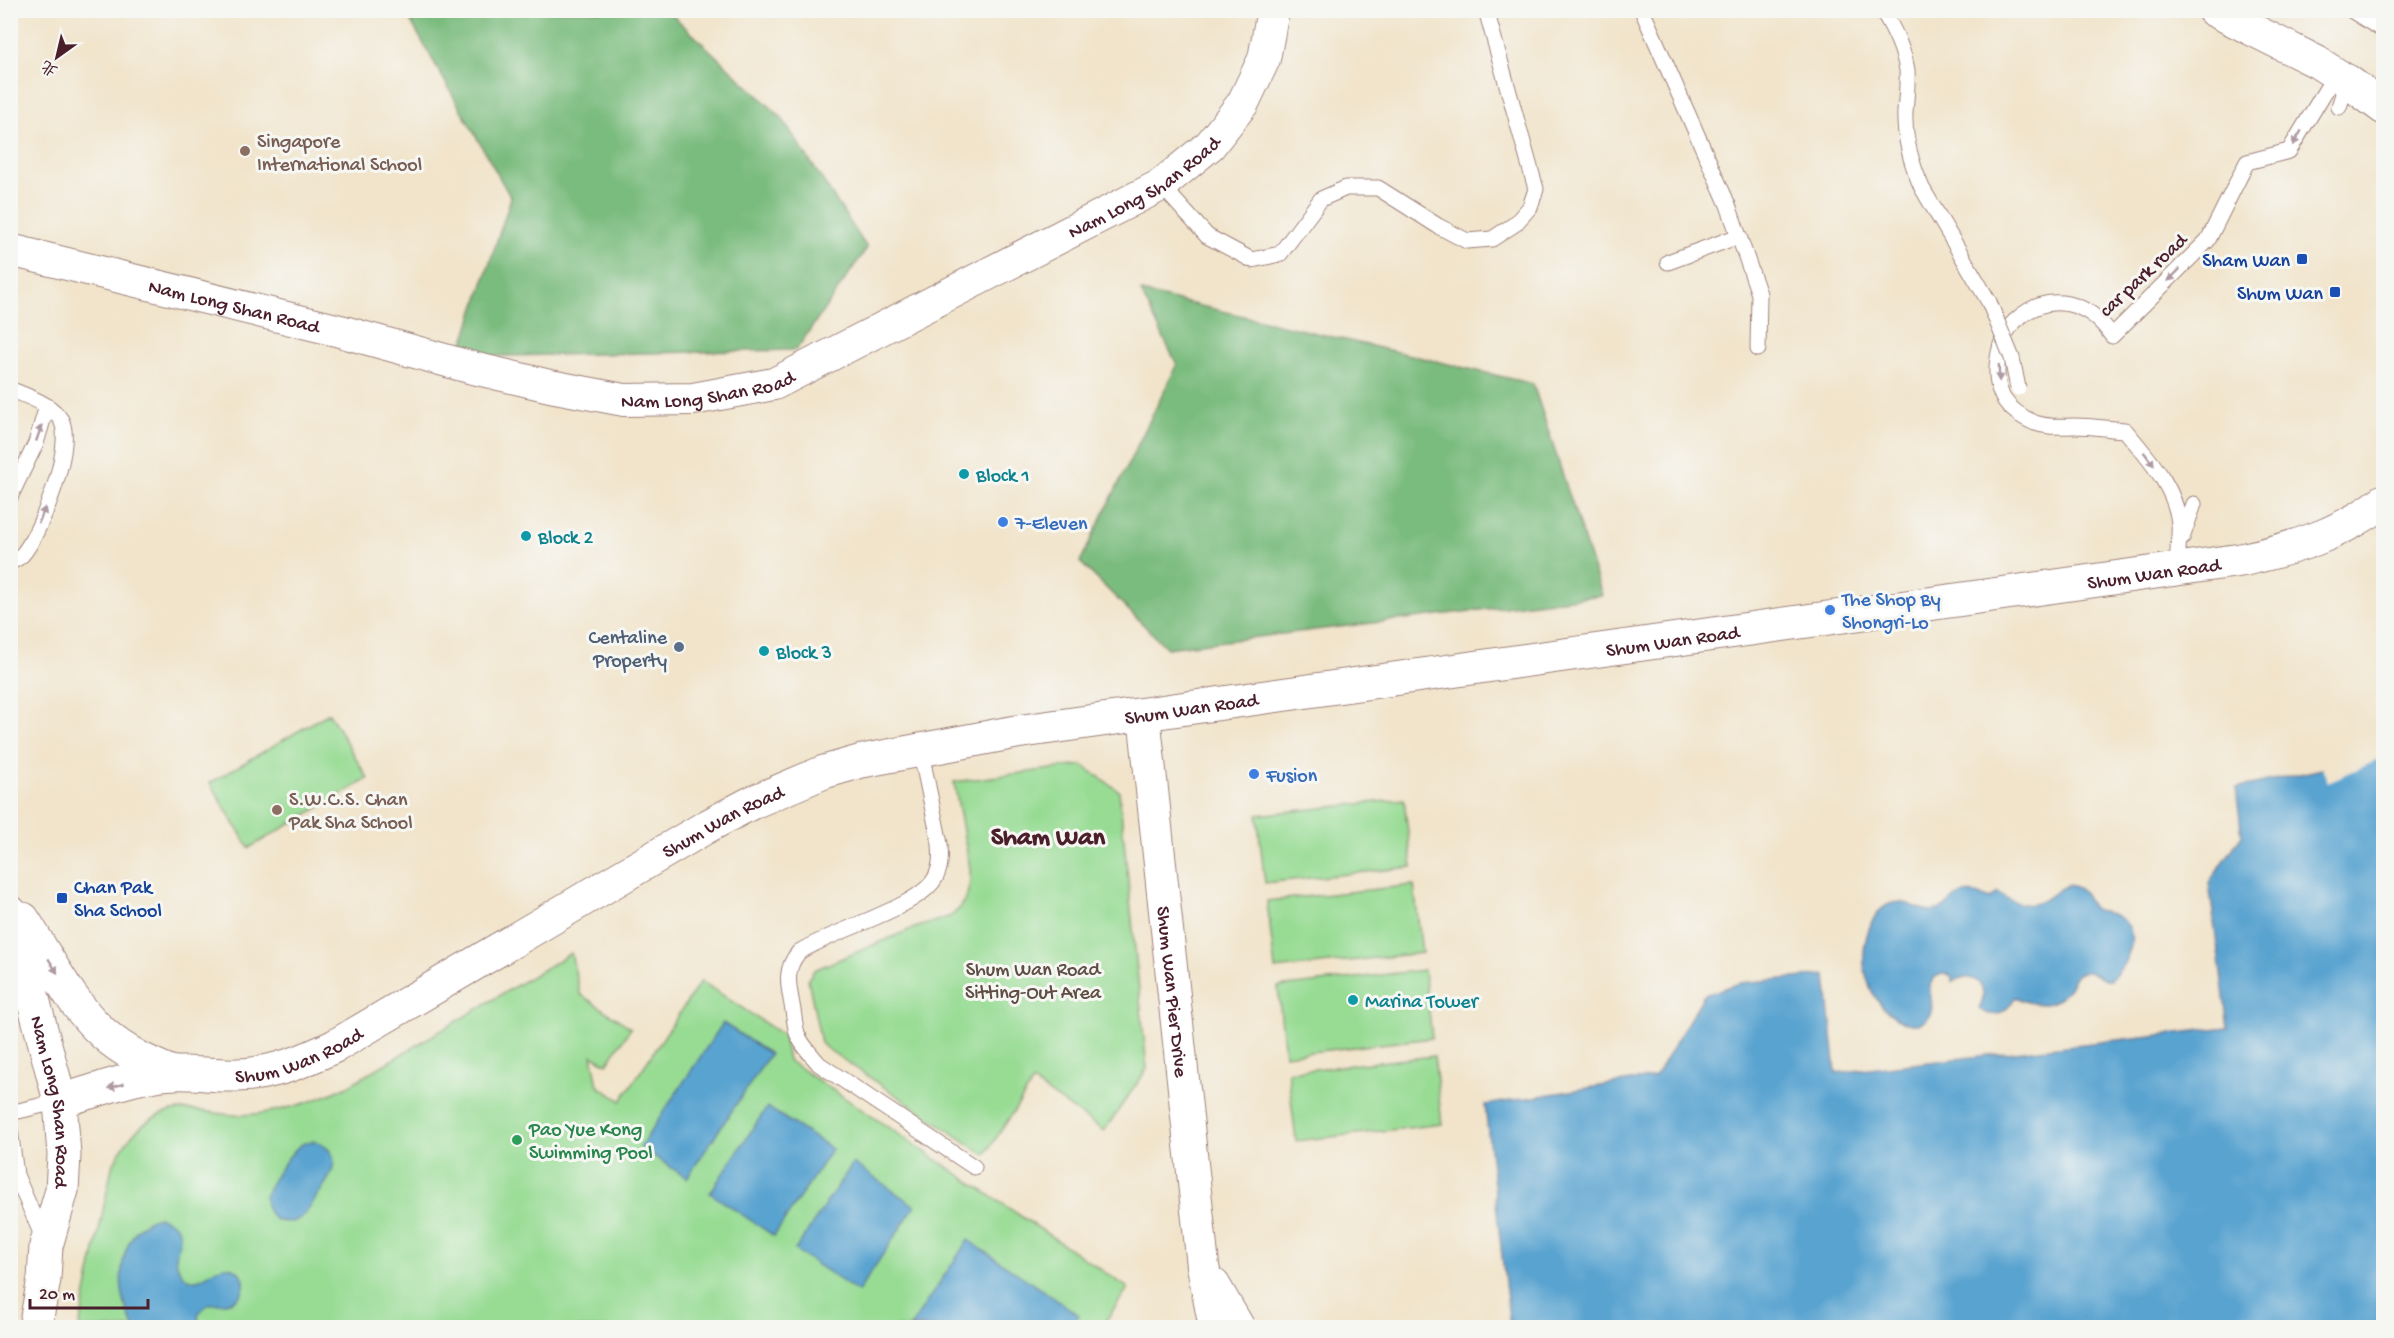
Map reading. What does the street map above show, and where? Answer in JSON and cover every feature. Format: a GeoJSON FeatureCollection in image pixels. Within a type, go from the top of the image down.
{"type":"FeatureCollection","features":[{"type":"Feature","properties":{"kind":"street","name":"Nam Long Shan Road"},"geometry":{"type":"LineString","coordinates":[[10,250],[340,331],[473,368],[624,400],[693,399],[774,384],[1161,185],[1210,145],[1243,103],[1264,59],[1273,10]]}},
{"type":"Feature","properties":{"kind":"street"},"geometry":{"type":"LineString","coordinates":[[2213,10],[2317,62],[2338,92],[2384,108]]}},
{"type":"Feature","properties":{"kind":"street","name":"Shum Wan Road"},"geometry":{"type":"LineString","coordinates":[[60,1101],[139,1079],[172,1073],[238,1075],[262,1073],[308,1059],[335,1046],[687,838],[751,803],[824,772],[862,760],[1016,732],[1880,610],[2176,561],[2241,561],[2292,549],[2337,530],[2384,501]]}},
{"type":"Feature","properties":{"kind":"street","name":"Shum Wan Pier Drive"},"geometry":{"type":"LineString","coordinates":[[1144,715],[1203,1266],[1215,1328]]}},
{"type":"Feature","properties":{"kind":"street","name":"Nam Long Shan Road"},"geometry":{"type":"LineString","coordinates":[[10,899],[74,999],[103,1033],[138,1059],[172,1073]]}},
{"type":"Feature","properties":{"kind":"street","name":"Nam Long Shan Road"},"geometry":{"type":"LineString","coordinates":[[10,912],[60,1101],[64,1155],[62,1190],[46,1246],[44,1279],[35,1328]]}},
{"type":"Feature","properties":{"kind":"street","name":"Shum Wan Pier Drive"},"geometry":{"type":"LineString","coordinates":[[1203,1266],[1239,1328]]}},
{"type":"Feature","properties":{"kind":"lane"},"geometry":{"type":"LineString","coordinates":[[1161,185],[1207,236],[1252,260],[1280,254],[1321,199],[1346,188],[1378,188],[1438,226],[1467,241],[1492,239],[1515,224],[1530,207],[1536,189],[1486,10]]}},
{"type":"Feature","properties":{"kind":"lane"},"geometry":{"type":"LineString","coordinates":[[1642,10],[1728,206],[1759,294],[1758,349]]}},
{"type":"Feature","properties":{"kind":"lane"},"geometry":{"type":"LineString","coordinates":[[1882,10],[1899,40],[1907,72],[1905,132],[1914,170],[1922,188],[1989,302],[2013,358],[2018,388]]}},
{"type":"Feature","properties":{"kind":"lane"},"geometry":{"type":"LineString","coordinates":[[2351,10],[2384,31]]}},
{"type":"Feature","properties":{"kind":"lane","name":"car park road"},"geometry":{"type":"LineString","coordinates":[[2176,561],[2179,522],[2168,488],[2158,472],[2125,430],[2074,426],[2050,427],[2024,417],[2012,409],[2003,397],[1997,374],[2005,336],[2014,322],[2027,312],[2042,304],[2056,302],[2072,304],[2085,309],[2098,317],[2112,336],[2208,240],[2247,162],[2289,150],[2338,92]]}},
{"type":"Feature","properties":{"kind":"lane"},"geometry":{"type":"LineString","coordinates":[[1668,262],[1739,236]]}},
{"type":"Feature","properties":{"kind":"lane"},"geometry":{"type":"LineString","coordinates":[[10,562],[21,556],[30,543],[56,482],[64,454],[65,433],[61,419],[46,406],[11,394]]}},
{"type":"Feature","properties":{"kind":"lane"},"geometry":{"type":"LineString","coordinates":[[10,497],[36,444],[46,406]]}},
{"type":"Feature","properties":{"kind":"lane"},"geometry":{"type":"LineString","coordinates":[[2176,561],[2194,504]]}},
{"type":"Feature","properties":{"kind":"lane"},"geometry":{"type":"LineString","coordinates":[[920,748],[940,844],[940,865],[933,882],[912,899],[799,952],[792,960],[788,971],[788,984],[797,1034],[805,1049],[819,1064],[974,1167]]}},
{"type":"Feature","properties":{"kind":"lane"},"geometry":{"type":"LineString","coordinates":[[10,1113],[60,1101]]}},
{"type":"Feature","properties":{"kind":"lane"},"geometry":{"type":"LineString","coordinates":[[10,1129],[16,1175],[46,1246]]}},
{"type":"Feature","properties":{"kind":"green space"},"geometry":{"type":"Polygon","coordinates":[[[405,11],[668,11],[781,117],[867,248],[796,350],[459,357],[511,198],[405,11]]]}},
{"type":"Feature","properties":{"kind":"green space"},"geometry":{"type":"Polygon","coordinates":[[[1141,292],[1533,384],[1602,595],[1167,648],[1080,562],[1177,365],[1141,292]]]}},
{"type":"Feature","properties":{"kind":"green space"},"geometry":{"type":"Polygon","coordinates":[[[329,713],[368,779],[249,848],[210,783],[329,713]]]}},
{"type":"Feature","properties":{"kind":"green space","name":"Shum Wan Road Sitting-Out Area"},"geometry":{"type":"Polygon","coordinates":[[[1082,765],[1119,791],[1147,1069],[1104,1131],[1033,1082],[985,1155],[826,1048],[821,1043],[808,979],[814,970],[909,930],[951,916],[961,907],[970,882],[970,868],[954,782],[1082,765]]]}},
{"type":"Feature","properties":{"kind":"green space"},"geometry":{"type":"Polygon","coordinates":[[[1404,799],[1412,867],[1265,883],[1257,815],[1404,799]]]}},
{"type":"Feature","properties":{"kind":"green space"},"geometry":{"type":"Polygon","coordinates":[[[1414,885],[1422,953],[1275,969],[1267,901],[1414,885]]]}},
{"type":"Feature","properties":{"kind":"green space","name":"Pao Yue Kong Swimming Pool"},"geometry":{"type":"Polygon","coordinates":[[[571,953],[580,994],[631,1028],[607,1064],[592,1055],[598,1086],[621,1101],[701,981],[783,1035],[788,1060],[1128,1288],[1101,1328],[79,1328],[112,1167],[125,1144],[143,1125],[165,1113],[178,1110],[236,1115],[257,1114],[297,1106],[322,1097],[348,1086],[571,953]]]}},
{"type":"Feature","properties":{"kind":"green space"},"geometry":{"type":"Polygon","coordinates":[[[1424,970],[1432,1038],[1285,1055],[1278,987],[1424,970]]]}},
{"type":"Feature","properties":{"kind":"green space"},"geometry":{"type":"Polygon","coordinates":[[[1434,1056],[1442,1124],[1296,1141],[1288,1072],[1434,1056]]]}},
{"type":"Feature","properties":{"kind":"water"},"geometry":{"type":"Polygon","coordinates":[[[2383,746],[2383,1327],[1510,1327],[1485,1105],[1655,1077],[1704,995],[1740,983],[1826,975],[1836,1073],[2228,1027],[2209,883],[2242,835],[2236,788],[2345,764],[2383,746]]]}},
{"type":"Feature","properties":{"kind":"water"},"geometry":{"type":"Polygon","coordinates":[[[2068,885],[2083,892],[2096,911],[2117,916],[2129,926],[2131,943],[2129,952],[2121,968],[2110,980],[2105,980],[2092,973],[2077,974],[2067,990],[2056,1000],[2036,1004],[2015,997],[2004,1011],[1990,1014],[1979,1009],[1983,994],[1978,982],[1967,978],[1952,982],[1952,976],[1941,974],[1931,982],[1931,1012],[1923,1022],[1917,1024],[1905,1022],[1889,1013],[1868,982],[1864,951],[1868,930],[1878,913],[1893,903],[1904,903],[1931,911],[1944,908],[1961,895],[1975,894],[1990,899],[1998,892],[2010,900],[2028,905],[2041,902],[2068,885]]]}},
{"type":"Feature","properties":{"kind":"water"},"geometry":{"type":"Polygon","coordinates":[[[723,1023],[770,1054],[687,1178],[640,1147],[723,1023]]]}},
{"type":"Feature","properties":{"kind":"water"},"geometry":{"type":"Polygon","coordinates":[[[767,1107],[832,1149],[774,1236],[710,1193],[767,1107]]]}},
{"type":"Feature","properties":{"kind":"water"},"geometry":{"type":"Polygon","coordinates":[[[314,1141],[331,1152],[334,1159],[331,1174],[303,1216],[292,1222],[275,1219],[269,1213],[265,1201],[266,1193],[285,1162],[297,1149],[304,1143],[314,1141]]]}},
{"type":"Feature","properties":{"kind":"water"},"geometry":{"type":"Polygon","coordinates":[[[853,1163],[915,1206],[858,1292],[795,1250],[853,1163]]]}},
{"type":"Feature","properties":{"kind":"water"},"geometry":{"type":"Polygon","coordinates":[[[159,1217],[171,1222],[180,1234],[176,1262],[184,1276],[195,1280],[223,1267],[228,1267],[240,1273],[244,1281],[241,1295],[235,1299],[211,1304],[202,1309],[198,1315],[200,1327],[134,1327],[127,1312],[122,1273],[127,1248],[139,1228],[159,1217]]]}},
{"type":"Feature","properties":{"kind":"water"},"geometry":{"type":"Polygon","coordinates":[[[968,1240],[1079,1315],[1071,1327],[910,1327],[968,1240]]]}},
{"type":"Feature","properties":{"kind":"pier"},"geometry":{"type":"Polygon","coordinates":[[[2384,743],[2383,758],[2328,782],[2321,766],[2344,761],[2384,743]]]}},
{"type":"Feature","properties":{"kind":"place","name":"Singapore International School"},"geometry":{"type":"Point","coordinates":[245,151]}},
{"type":"Feature","properties":{"kind":"place","name":"Sham Wan"},"geometry":{"type":"Point","coordinates":[2302,259]}},
{"type":"Feature","properties":{"kind":"place","name":"Shum Wan"},"geometry":{"type":"Point","coordinates":[2335,292]}},
{"type":"Feature","properties":{"kind":"place","name":"Block 1"},"geometry":{"type":"Point","coordinates":[964,474]}},
{"type":"Feature","properties":{"kind":"place","name":"7-Eleven"},"geometry":{"type":"Point","coordinates":[1003,522]}},
{"type":"Feature","properties":{"kind":"place","name":"Block 2"},"geometry":{"type":"Point","coordinates":[526,536]}},
{"type":"Feature","properties":{"kind":"place","name":"The Shop By Shongri-Lo"},"geometry":{"type":"Point","coordinates":[1830,610]}},
{"type":"Feature","properties":{"kind":"place","name":"Centaline Property"},"geometry":{"type":"Point","coordinates":[679,647]}},
{"type":"Feature","properties":{"kind":"place","name":"Block 3"},"geometry":{"type":"Point","coordinates":[764,651]}},
{"type":"Feature","properties":{"kind":"place","name":"Fusion"},"geometry":{"type":"Point","coordinates":[1254,774]}},
{"type":"Feature","properties":{"kind":"place","name":"S.W.C.S. Chan Pak Sha School"},"geometry":{"type":"Point","coordinates":[277,810]}},
{"type":"Feature","properties":{"kind":"place","name":"Chan Pak Sha School"},"geometry":{"type":"Point","coordinates":[62,898]}},
{"type":"Feature","properties":{"kind":"place","name":"Marina Tower"},"geometry":{"type":"Point","coordinates":[1353,1000]}},
{"type":"Feature","properties":{"kind":"place","name":"Pao Yue Kong Swimming Pool"},"geometry":{"type":"Point","coordinates":[517,1140]}},
{"type":"Feature","properties":{"kind":"district","name":"Sham Wan"},"geometry":{"type":"Point","coordinates":[1048,835]}}]}
